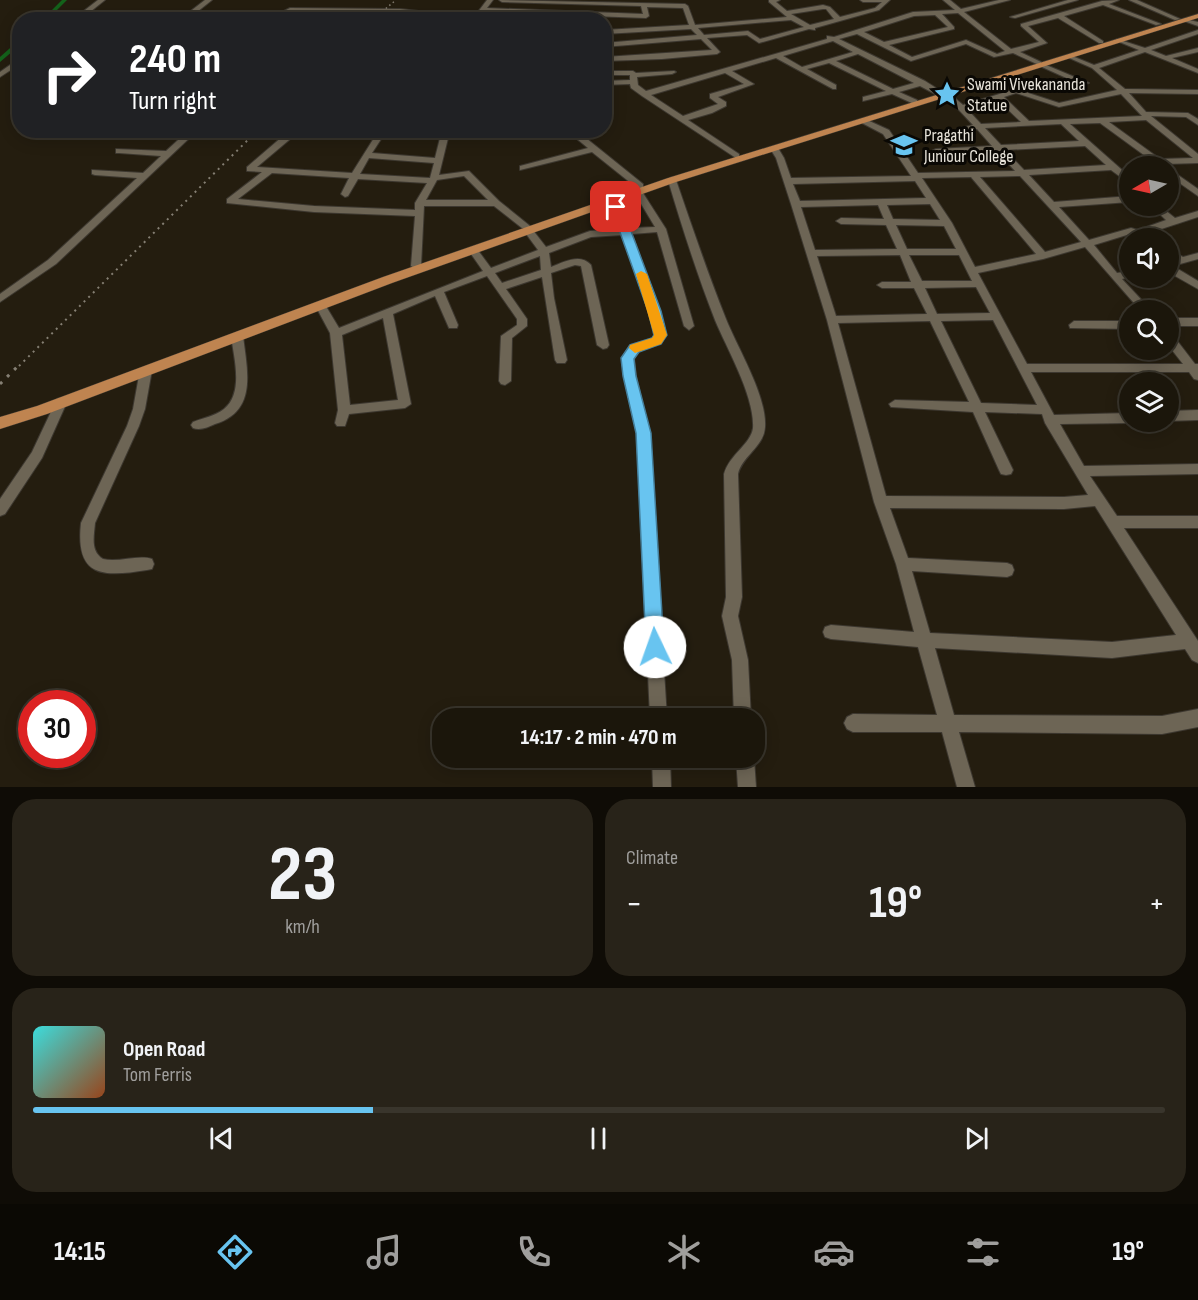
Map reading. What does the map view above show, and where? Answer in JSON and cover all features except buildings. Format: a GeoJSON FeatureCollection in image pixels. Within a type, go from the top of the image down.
{"type":"FeatureCollection","features":[{"type":"Feature","properties":{"kind":"main road"},"geometry":{"type":"LineString","coordinates":[[1042,64],[1070,57],[1198,14]]}},
{"type":"Feature","properties":{"kind":"main road"},"geometry":{"type":"LineString","coordinates":[[388,280],[416,266],[615,200],[639,189],[775,150],[1042,64],[1101,42],[1158,24],[1181,20]]}},
{"type":"Feature","properties":{"kind":"main road"},"geometry":{"type":"LineString","coordinates":[[0,428],[146,370],[639,189],[736,156],[944,95]]}},
{"type":"Feature","properties":{"kind":"main road"},"geometry":{"type":"LineString","coordinates":[[0,423],[42,410]]}},
{"type":"Feature","properties":{"kind":"street"},"geometry":{"type":"LineString","coordinates":[[86,12],[102,0]]}},
{"type":"Feature","properties":{"kind":"street"},"geometry":{"type":"LineString","coordinates":[[193,12],[209,0]]}},
{"type":"Feature","properties":{"kind":"street"},"geometry":{"type":"LineString","coordinates":[[482,10],[490,0]]}},
{"type":"Feature","properties":{"kind":"street"},"geometry":{"type":"LineString","coordinates":[[502,0],[677,3],[686,7],[693,27],[730,69],[750,84],[713,96],[723,104],[682,119]]}},
{"type":"Feature","properties":{"kind":"street"},"geometry":{"type":"LineString","coordinates":[[771,0],[777,0]]}},
{"type":"Feature","properties":{"kind":"street"},"geometry":{"type":"LineString","coordinates":[[771,0],[789,15],[810,27],[922,83],[962,108],[1137,300]]}},
{"type":"Feature","properties":{"kind":"street"},"geometry":{"type":"LineString","coordinates":[[863,0],[885,0]]}},
{"type":"Feature","properties":{"kind":"street"},"geometry":{"type":"LineString","coordinates":[[612,44],[748,33],[759,41],[877,9],[885,0]]}},
{"type":"Feature","properties":{"kind":"street"},"geometry":{"type":"LineString","coordinates":[[946,0],[1012,51],[1085,83]]}},
{"type":"Feature","properties":{"kind":"street"},"geometry":{"type":"LineString","coordinates":[[645,94],[907,16],[959,11],[1007,0]]}},
{"type":"Feature","properties":{"kind":"street"},"geometry":{"type":"LineString","coordinates":[[1013,16],[1075,0]]}},
{"type":"Feature","properties":{"kind":"street"},"geometry":{"type":"LineString","coordinates":[[1095,0],[1158,24]]}},
{"type":"Feature","properties":{"kind":"street"},"geometry":{"type":"LineString","coordinates":[[1023,25],[1116,0]]}},
{"type":"Feature","properties":{"kind":"street"},"geometry":{"type":"LineString","coordinates":[[1132,0],[1181,20],[1198,24]]}},
{"type":"Feature","properties":{"kind":"street"},"geometry":{"type":"LineString","coordinates":[[546,12],[552,2]]}},
{"type":"Feature","properties":{"kind":"street"},"geometry":{"type":"LineString","coordinates":[[644,4],[649,31]]}},
{"type":"Feature","properties":{"kind":"street"},"geometry":{"type":"LineString","coordinates":[[986,5],[995,9]]}},
{"type":"Feature","properties":{"kind":"street"},"geometry":{"type":"LineString","coordinates":[[612,32],[693,27],[789,15],[823,7],[828,8],[838,19]]}},
{"type":"Feature","properties":{"kind":"street"},"geometry":{"type":"LineString","coordinates":[[286,12],[290,10],[410,12]]}},
{"type":"Feature","properties":{"kind":"street"},"geometry":{"type":"LineString","coordinates":[[482,10],[524,12]]}},
{"type":"Feature","properties":{"kind":"street"},"geometry":{"type":"LineString","coordinates":[[937,13],[966,42],[996,56],[1045,42],[1013,16],[1005,13]]}},
{"type":"Feature","properties":{"kind":"street"},"geometry":{"type":"LineString","coordinates":[[1058,15],[1101,42]]}},
{"type":"Feature","properties":{"kind":"street"},"geometry":{"type":"LineString","coordinates":[[612,17],[646,16]]}},
{"type":"Feature","properties":{"kind":"street"},"geometry":{"type":"LineString","coordinates":[[883,44],[952,28]]}},
{"type":"Feature","properties":{"kind":"street"},"geometry":{"type":"LineString","coordinates":[[858,32],[911,58]]}},
{"type":"Feature","properties":{"kind":"street"},"geometry":{"type":"LineString","coordinates":[[1094,67],[1198,32]]}},
{"type":"Feature","properties":{"kind":"street"},"geometry":{"type":"LineString","coordinates":[[1184,37],[1195,41]]}},
{"type":"Feature","properties":{"kind":"street"},"geometry":{"type":"LineString","coordinates":[[1119,40],[1196,69]]}},
{"type":"Feature","properties":{"kind":"street"},"geometry":{"type":"LineString","coordinates":[[888,65],[966,42]]}},
{"type":"Feature","properties":{"kind":"street"},"geometry":{"type":"LineString","coordinates":[[1165,58],[1198,50]]}},
{"type":"Feature","properties":{"kind":"street"},"geometry":{"type":"LineString","coordinates":[[612,59],[717,52]]}},
{"type":"Feature","properties":{"kind":"street"},"geometry":{"type":"LineString","coordinates":[[801,69],[859,52]]}},
{"type":"Feature","properties":{"kind":"street"},"geometry":{"type":"LineString","coordinates":[[778,56],[833,87]]}},
{"type":"Feature","properties":{"kind":"street"},"geometry":{"type":"LineString","coordinates":[[662,57],[681,83]]}},
{"type":"Feature","properties":{"kind":"street"},"geometry":{"type":"LineString","coordinates":[[1070,57],[1094,67],[1123,91],[1146,116],[1198,159]]}},
{"type":"Feature","properties":{"kind":"street"},"geometry":{"type":"LineString","coordinates":[[828,60],[914,102]]}},
{"type":"Feature","properties":{"kind":"street"},"geometry":{"type":"LineString","coordinates":[[612,73],[632,72],[636,88],[736,156]]}},
{"type":"Feature","properties":{"kind":"street"},"geometry":{"type":"LineString","coordinates":[[612,82],[672,72]]}},
{"type":"Feature","properties":{"kind":"street"},"geometry":{"type":"LineString","coordinates":[[1076,86],[1106,77]]}},
{"type":"Feature","properties":{"kind":"street"},"geometry":{"type":"LineString","coordinates":[[866,99],[922,83]]}},
{"type":"Feature","properties":{"kind":"street"},"geometry":{"type":"LineString","coordinates":[[962,108],[1016,91],[1059,105],[1123,91],[1198,92]]}},
{"type":"Feature","properties":{"kind":"street"},"geometry":{"type":"LineString","coordinates":[[998,96],[1026,122]]}},
{"type":"Feature","properties":{"kind":"street"},"geometry":{"type":"LineString","coordinates":[[1188,115],[1198,123]]}},
{"type":"Feature","properties":{"kind":"street"},"geometry":{"type":"LineString","coordinates":[[960,131],[979,126],[1026,122],[1198,115]]}},
{"type":"Feature","properties":{"kind":"street"},"geometry":{"type":"LineString","coordinates":[[1101,120],[1150,156]]}},
{"type":"Feature","properties":{"kind":"street"},"geometry":{"type":"LineString","coordinates":[[865,121],[886,132],[947,223],[977,284],[997,316],[1046,415],[1078,471],[1198,655]]}},
{"type":"Feature","properties":{"kind":"street"},"geometry":{"type":"LineString","coordinates":[[1062,121],[1119,172]]}},
{"type":"Feature","properties":{"kind":"street"},"geometry":{"type":"LineString","coordinates":[[0,299],[52,262],[185,138]]}},
{"type":"Feature","properties":{"kind":"street"},"geometry":{"type":"LineString","coordinates":[[286,138],[250,169],[354,177],[434,179],[466,173],[496,203],[527,229],[544,251],[561,360]]}},
{"type":"Feature","properties":{"kind":"street"},"geometry":{"type":"LineString","coordinates":[[345,194],[366,154],[377,138]]}},
{"type":"Feature","properties":{"kind":"street"},"geometry":{"type":"LineString","coordinates":[[416,266],[420,203],[434,179],[444,138]]}},
{"type":"Feature","properties":{"kind":"street"},"geometry":{"type":"LineString","coordinates":[[580,138],[639,189],[661,229],[689,326]]}},
{"type":"Feature","properties":{"kind":"street"},"geometry":{"type":"LineString","coordinates":[[936,151],[1087,143]]}},
{"type":"Feature","properties":{"kind":"street"},"geometry":{"type":"LineString","coordinates":[[523,168],[594,149]]}},
{"type":"Feature","properties":{"kind":"street"},"geometry":{"type":"LineString","coordinates":[[775,150],[789,182],[832,320],[881,502],[903,564],[966,787]]}},
{"type":"Feature","properties":{"kind":"street"},"geometry":{"type":"LineString","coordinates":[[119,151],[168,154]]}},
{"type":"Feature","properties":{"kind":"street"},"geometry":{"type":"LineString","coordinates":[[366,154],[438,161]]}},
{"type":"Feature","properties":{"kind":"street"},"geometry":{"type":"LineString","coordinates":[[1179,162],[1198,159]]}},
{"type":"Feature","properties":{"kind":"street"},"geometry":{"type":"LineString","coordinates":[[789,182],[1113,168]]}},
{"type":"Feature","properties":{"kind":"street"},"geometry":{"type":"LineString","coordinates":[[270,170],[230,201],[314,209],[418,213]]}},
{"type":"Feature","properties":{"kind":"street"},"geometry":{"type":"LineString","coordinates":[[95,172],[145,176]]}},
{"type":"Feature","properties":{"kind":"street"},"geometry":{"type":"LineString","coordinates":[[973,174],[1043,256]]}},
{"type":"Feature","properties":{"kind":"street"},"geometry":{"type":"LineString","coordinates":[[1179,179],[1198,193]]}},
{"type":"Feature","properties":{"kind":"street"},"geometry":{"type":"LineString","coordinates":[[672,180],[694,247],[753,396],[759,423],[758,435],[735,460],[731,474],[734,597],[730,616],[740,660],[742,708]]}},
{"type":"Feature","properties":{"kind":"street"},"geometry":{"type":"LineString","coordinates":[[615,200],[654,311],[660,335],[657,341],[634,348],[628,358],[643,433],[657,708]]}},
{"type":"Feature","properties":{"kind":"street"},"geometry":{"type":"LineString","coordinates":[[1051,205],[1119,200]]}},
{"type":"Feature","properties":{"kind":"street"},"geometry":{"type":"LineString","coordinates":[[796,204],[882,204],[933,201]]}},
{"type":"Feature","properties":{"kind":"street"},"geometry":{"type":"LineString","coordinates":[[420,203],[496,203]]}},
{"type":"Feature","properties":{"kind":"street"},"geometry":{"type":"LineString","coordinates":[[882,204],[1006,470]]}},
{"type":"Feature","properties":{"kind":"street"},"geometry":{"type":"LineString","coordinates":[[1159,228],[1173,221],[1198,214]]}},
{"type":"Feature","properties":{"kind":"street"},"geometry":{"type":"LineString","coordinates":[[1167,216],[1173,221]]}},
{"type":"Feature","properties":{"kind":"street"},"geometry":{"type":"LineString","coordinates":[[841,221],[947,223]]}},
{"type":"Feature","properties":{"kind":"street"},"geometry":{"type":"LineString","coordinates":[[336,333],[438,291],[590,234],[661,229]]}},
{"type":"Feature","properties":{"kind":"street"},"geometry":{"type":"LineString","coordinates":[[972,271],[1089,245],[1119,235]]}},
{"type":"Feature","properties":{"kind":"street"},"geometry":{"type":"LineString","coordinates":[[474,251],[502,287],[522,319],[522,326],[507,336],[505,381]]}},
{"type":"Feature","properties":{"kind":"street"},"geometry":{"type":"LineString","coordinates":[[811,253],[962,252]]}},
{"type":"Feature","properties":{"kind":"street"},"geometry":{"type":"LineString","coordinates":[[1179,261],[1198,256]]}},
{"type":"Feature","properties":{"kind":"street"},"geometry":{"type":"LineString","coordinates":[[502,287],[574,262],[582,262],[586,265],[603,345]]}},
{"type":"Feature","properties":{"kind":"street"},"geometry":{"type":"LineString","coordinates":[[1179,273],[1198,286]]}},
{"type":"Feature","properties":{"kind":"street"},"geometry":{"type":"LineString","coordinates":[[1115,277],[1119,276]]}},
{"type":"Feature","properties":{"kind":"street"},"geometry":{"type":"LineString","coordinates":[[882,285],[977,284]]}},
{"type":"Feature","properties":{"kind":"street"},"geometry":{"type":"LineString","coordinates":[[438,291],[453,325]]}},
{"type":"Feature","properties":{"kind":"street"},"geometry":{"type":"LineString","coordinates":[[320,305],[336,333],[344,410],[341,423]]}},
{"type":"Feature","properties":{"kind":"street"},"geometry":{"type":"LineString","coordinates":[[344,410],[405,404],[387,312]]}},
{"type":"Feature","properties":{"kind":"street"},"geometry":{"type":"LineString","coordinates":[[832,320],[997,316]]}},
{"type":"Feature","properties":{"kind":"street"},"geometry":{"type":"LineString","coordinates":[[1179,322],[1198,322]]}},
{"type":"Feature","properties":{"kind":"street"},"geometry":{"type":"LineString","coordinates":[[1074,326],[1119,325]]}},
{"type":"Feature","properties":{"kind":"street"},"geometry":{"type":"LineString","coordinates":[[197,425],[221,419],[238,404],[241,392],[237,336]]}},
{"type":"Feature","properties":{"kind":"street"},"geometry":{"type":"LineString","coordinates":[[1179,350],[1196,371]]}},
{"type":"Feature","properties":{"kind":"street"},"geometry":{"type":"LineString","coordinates":[[1022,368],[1196,371]]}},
{"type":"Feature","properties":{"kind":"street"},"geometry":{"type":"LineString","coordinates":[[146,370],[139,409],[133,426],[87,523],[86,534],[91,559],[98,566],[115,568],[147,564]]}},
{"type":"Feature","properties":{"kind":"street"},"geometry":{"type":"LineString","coordinates":[[0,510],[37,454],[61,402]]}},
{"type":"Feature","properties":{"kind":"street"},"geometry":{"type":"LineString","coordinates":[[895,404],[1046,415],[1119,417]]}},
{"type":"Feature","properties":{"kind":"street"},"geometry":{"type":"LineString","coordinates":[[1179,416],[1198,416]]}},
{"type":"Feature","properties":{"kind":"street"},"geometry":{"type":"LineString","coordinates":[[1078,471],[1198,469]]}},
{"type":"Feature","properties":{"kind":"street"},"geometry":{"type":"LineString","coordinates":[[881,502],[1064,503],[1098,500]]}},
{"type":"Feature","properties":{"kind":"street"},"geometry":{"type":"LineString","coordinates":[[1113,522],[1198,522]]}},
{"type":"Feature","properties":{"kind":"street"},"geometry":{"type":"LineString","coordinates":[[903,564],[1007,570]]}},
{"type":"Feature","properties":{"kind":"street"},"geometry":{"type":"LineString","coordinates":[[831,632],[924,640],[1112,650],[1189,640]]}},
{"type":"Feature","properties":{"kind":"street"},"geometry":{"type":"LineString","coordinates":[[853,723],[1162,725],[1198,718]]}},
{"type":"Feature","properties":{"kind":"street"},"geometry":{"type":"LineString","coordinates":[[661,768],[662,787]]}},
{"type":"Feature","properties":{"kind":"street"},"geometry":{"type":"LineString","coordinates":[[746,768],[747,787]]}},
{"type":"Feature","properties":{"kind":"waterway"},"geometry":{"type":"LineString","coordinates":[[52,12],[65,0]]}},
{"type":"Feature","properties":{"kind":"waterway"},"geometry":{"type":"LineString","coordinates":[[0,60],[12,49]]}},
{"type":"Feature","properties":{"kind":"railway"},"geometry":{"type":"LineString","coordinates":[[382,12],[396,0]]}},
{"type":"Feature","properties":{"kind":"railway"},"geometry":{"type":"LineString","coordinates":[[19,366],[250,138]]}},
{"type":"Feature","properties":{"kind":"railway"},"geometry":{"type":"LineString","coordinates":[[0,384],[20,364]]}},
{"type":"Feature","properties":{"kind":"slow traffic"},"geometry":{"type":"LineString","coordinates":[[635,348],[657,341],[660,335],[641,274]]}},
{"type":"Feature","properties":{"kind":"place","name":"Swami Vivekananda Statue"},"geometry":{"type":"Point","coordinates":[947,94]}},
{"type":"Feature","properties":{"kind":"place","name":"Pragathi Juniour College"},"geometry":{"type":"Point","coordinates":[904,145]}},
{"type":"Feature","properties":{"kind":"route"},"geometry":{"type":"LineString","coordinates":[[616,207],[654,311],[660,335],[657,341],[634,348],[628,358],[643,433],[655,647]]}}]}
